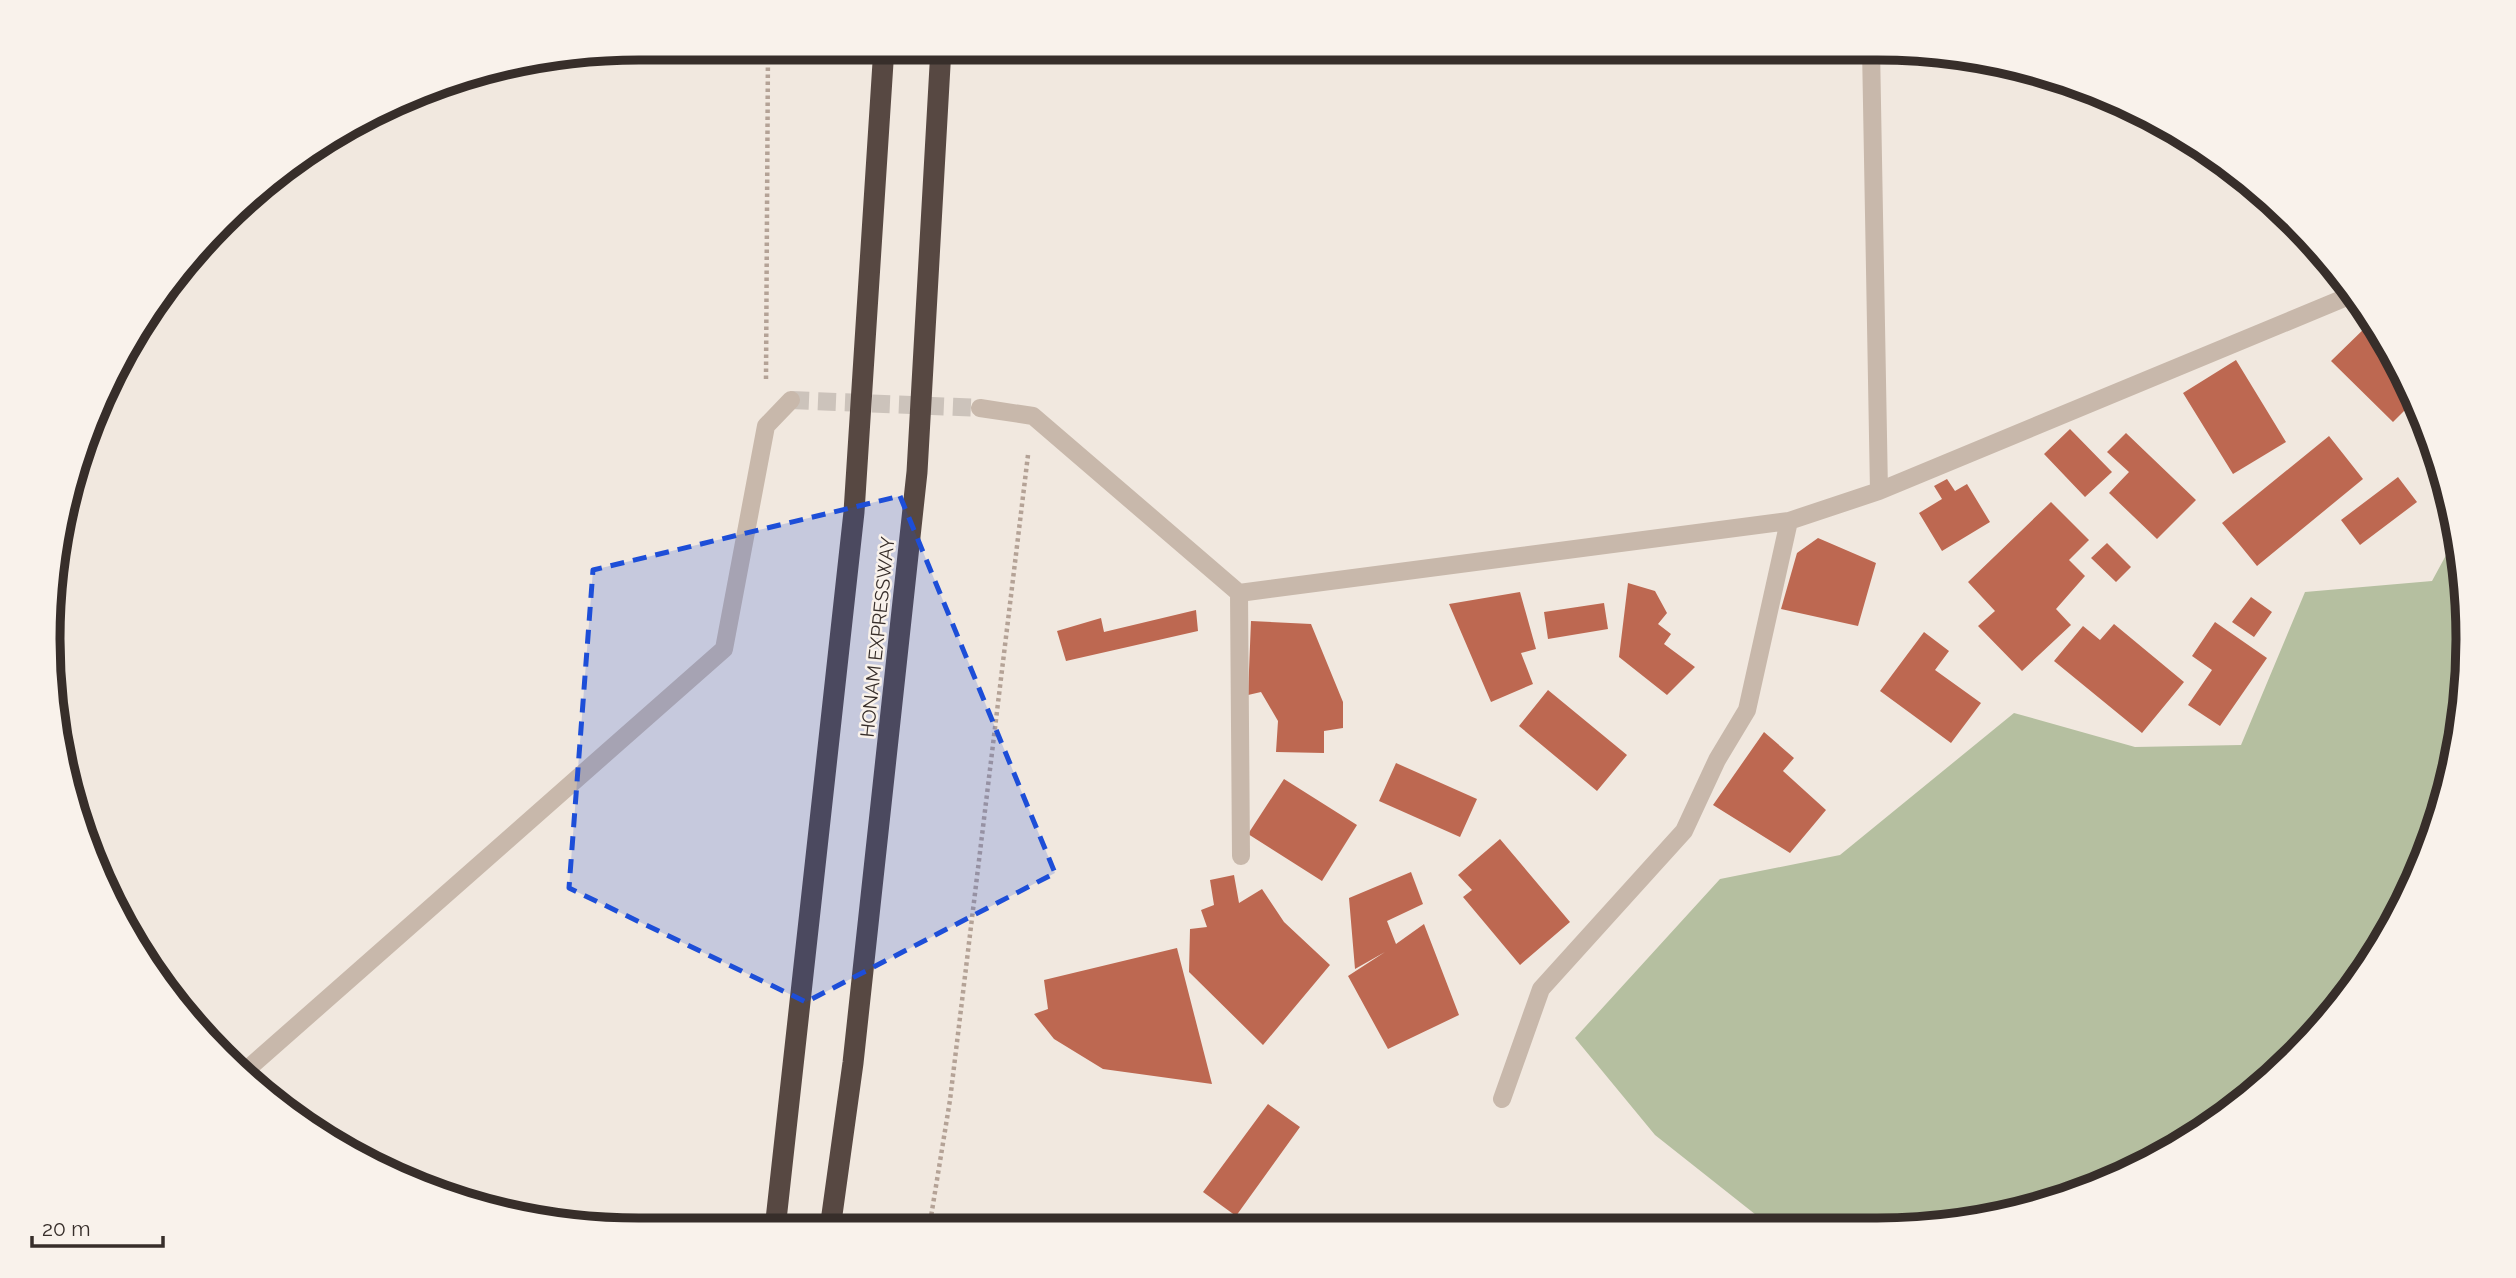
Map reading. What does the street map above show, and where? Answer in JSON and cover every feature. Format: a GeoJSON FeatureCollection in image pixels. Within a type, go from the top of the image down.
{"type":"FeatureCollection","features":[{"type":"Feature","properties":{"kind":"highway","name":"HONAM EXPRESSWAY"},"geometry":{"type":"LineString","coordinates":[[776,1218],[854,512],[883,60]]}},
{"type":"Feature","properties":{"kind":"highway","name":"HONAM EXPRESSWAY"},"geometry":{"type":"LineString","coordinates":[[832,1218],[853,1063],[917,472],[940,60]]}},
{"type":"Feature","properties":{"kind":"street"},"geometry":{"type":"LineString","coordinates":[[1871,60],[1879,491]]}},
{"type":"Feature","properties":{"kind":"street"},"geometry":{"type":"LineString","coordinates":[[980,408],[1033,416],[1239,593],[1789,521],[1879,491],[2345,298]]}},
{"type":"Feature","properties":{"kind":"street"},"geometry":{"type":"LineString","coordinates":[[249,1068],[724,649],[766,426],[791,400]]}},
{"type":"Feature","properties":{"kind":"street"},"geometry":{"type":"LineString","coordinates":[[1502,1099],[1541,989],[1684,831],[1717,760],[1746,710],[1789,521]]}},
{"type":"Feature","properties":{"kind":"street"},"geometry":{"type":"LineString","coordinates":[[1239,593],[1241,856]]}},
{"type":"Feature","properties":{"kind":"path"},"geometry":{"type":"LineString","coordinates":[[766,426],[768,60]]}},
{"type":"Feature","properties":{"kind":"path"},"geometry":{"type":"LineString","coordinates":[[931,1218],[950,1100],[1033,416]]}},
{"type":"Feature","properties":{"kind":"highlighted area"},"geometry":{"type":"Polygon","coordinates":[[[900,496],[1055,873],[806,1002],[569,888],[593,570],[900,496]]]}},
{"type":"Feature","properties":{"kind":"green space"},"geometry":{"type":"Polygon","coordinates":[[[2449,549],[2456,639],[2452,715],[2437,789],[2426,825],[2397,895],[2379,929],[2337,992],[2287,1049],[2230,1099],[2167,1141],[2133,1159],[2063,1188],[2027,1199],[1953,1214],[1877,1218],[1760,1218],[1655,1135],[1575,1038],[1720,879],[1840,855],[2014,713],[2135,747],[2241,745],[2305,592],[2432,581],[2449,549]]]}},
{"type":"Feature","properties":{"kind":"building"},"geometry":{"type":"Polygon","coordinates":[[[2365,327],[2408,407],[2393,422],[2331,361],[2365,327]]]}},
{"type":"Feature","properties":{"kind":"building"},"geometry":{"type":"Polygon","coordinates":[[[2236,360],[2286,442],[2233,474],[2183,393],[2236,360]]]}},
{"type":"Feature","properties":{"kind":"building"},"geometry":{"type":"Polygon","coordinates":[[[2070,429],[2112,472],[2085,497],[2044,454],[2070,429]]]}},
{"type":"Feature","properties":{"kind":"building"},"geometry":{"type":"Polygon","coordinates":[[[2126,433],[2196,500],[2157,539],[2109,493],[2129,472],[2107,452],[2126,433]]]}},
{"type":"Feature","properties":{"kind":"building"},"geometry":{"type":"Polygon","coordinates":[[[2329,436],[2363,479],[2257,566],[2222,523],[2329,436]]]}},
{"type":"Feature","properties":{"kind":"building"},"geometry":{"type":"Polygon","coordinates":[[[2398,477],[2417,502],[2360,545],[2341,520],[2398,477]]]}},
{"type":"Feature","properties":{"kind":"building"},"geometry":{"type":"Polygon","coordinates":[[[1947,479],[1955,491],[1967,484],[1990,522],[1942,551],[1919,513],[1942,499],[1934,486],[1947,479]]]}},
{"type":"Feature","properties":{"kind":"building"},"geometry":{"type":"Polygon","coordinates":[[[2051,502],[2089,540],[2069,560],[2085,576],[2056,609],[2071,625],[2022,671],[1978,626],[1995,611],[1968,582],[2051,502]]]}},
{"type":"Feature","properties":{"kind":"building"},"geometry":{"type":"Polygon","coordinates":[[[1818,538],[1876,563],[1858,626],[1781,609],[1797,553],[1818,538]]]}},
{"type":"Feature","properties":{"kind":"building"},"geometry":{"type":"Polygon","coordinates":[[[2107,543],[2131,567],[2116,582],[2091,558],[2107,543]]]}},
{"type":"Feature","properties":{"kind":"building"},"geometry":{"type":"Polygon","coordinates":[[[1628,583],[1655,591],[1667,613],[1658,624],[1671,634],[1664,644],[1695,667],[1667,695],[1619,657],[1628,583]]]}},
{"type":"Feature","properties":{"kind":"building"},"geometry":{"type":"Polygon","coordinates":[[[1520,592],[1536,649],[1521,653],[1533,684],[1491,702],[1449,604],[1520,592]]]}},
{"type":"Feature","properties":{"kind":"building"},"geometry":{"type":"Polygon","coordinates":[[[2251,597],[2272,612],[2254,637],[2232,622],[2251,597]]]}},
{"type":"Feature","properties":{"kind":"building"},"geometry":{"type":"Polygon","coordinates":[[[1604,603],[1608,629],[1548,639],[1544,612],[1604,603]]]}},
{"type":"Feature","properties":{"kind":"building"},"geometry":{"type":"Polygon","coordinates":[[[1196,610],[1198,631],[1066,661],[1057,631],[1101,618],[1104,632],[1196,610]]]}},
{"type":"Feature","properties":{"kind":"building"},"geometry":{"type":"Polygon","coordinates":[[[1251,621],[1311,624],[1343,702],[1343,728],[1324,731],[1324,753],[1276,752],[1278,721],[1261,692],[1248,695],[1251,621]]]}},
{"type":"Feature","properties":{"kind":"building"},"geometry":{"type":"Polygon","coordinates":[[[2215,622],[2267,658],[2220,726],[2188,705],[2212,670],[2192,656],[2215,622]]]}},
{"type":"Feature","properties":{"kind":"building"},"geometry":{"type":"Polygon","coordinates":[[[2114,624],[2184,682],[2142,733],[2054,661],[2083,626],[2100,640],[2114,624]]]}},
{"type":"Feature","properties":{"kind":"building"},"geometry":{"type":"Polygon","coordinates":[[[1924,632],[1949,651],[1935,670],[1981,703],[1951,743],[1880,691],[1924,632]]]}},
{"type":"Feature","properties":{"kind":"building"},"geometry":{"type":"Polygon","coordinates":[[[1548,690],[1627,755],[1597,791],[1519,726],[1548,690]]]}},
{"type":"Feature","properties":{"kind":"building"},"geometry":{"type":"Polygon","coordinates":[[[1764,732],[1794,758],[1783,771],[1826,810],[1790,853],[1713,805],[1764,732]]]}},
{"type":"Feature","properties":{"kind":"building"},"geometry":{"type":"Polygon","coordinates":[[[1396,763],[1477,799],[1460,837],[1379,801],[1396,763]]]}},
{"type":"Feature","properties":{"kind":"building"},"geometry":{"type":"Polygon","coordinates":[[[1284,779],[1357,825],[1322,881],[1248,834],[1284,779]]]}},
{"type":"Feature","properties":{"kind":"building"},"geometry":{"type":"Polygon","coordinates":[[[1500,839],[1570,922],[1520,965],[1463,897],[1472,890],[1458,875],[1500,839]]]}},
{"type":"Feature","properties":{"kind":"building"},"geometry":{"type":"Polygon","coordinates":[[[1411,872],[1423,904],[1387,921],[1396,944],[1424,924],[1459,1015],[1388,1049],[1348,976],[1385,952],[1355,969],[1349,898],[1411,872]]]}},
{"type":"Feature","properties":{"kind":"building"},"geometry":{"type":"Polygon","coordinates":[[[1234,875],[1239,903],[1262,889],[1284,922],[1330,965],[1263,1045],[1189,972],[1190,929],[1207,927],[1201,910],[1214,905],[1210,880],[1234,875]]]}},
{"type":"Feature","properties":{"kind":"building"},"geometry":{"type":"Polygon","coordinates":[[[1177,948],[1212,1084],[1103,1069],[1054,1039],[1034,1014],[1048,1009],[1044,980],[1177,948]]]}},
{"type":"Feature","properties":{"kind":"building"},"geometry":{"type":"Polygon","coordinates":[[[1268,1104],[1300,1127],[1236,1216],[1203,1192],[1268,1104]]]}},
{"type":"Feature","properties":{"kind":"tunnel"},"geometry":{"type":"LineString","coordinates":[[791,400],[980,408]]}}]}
